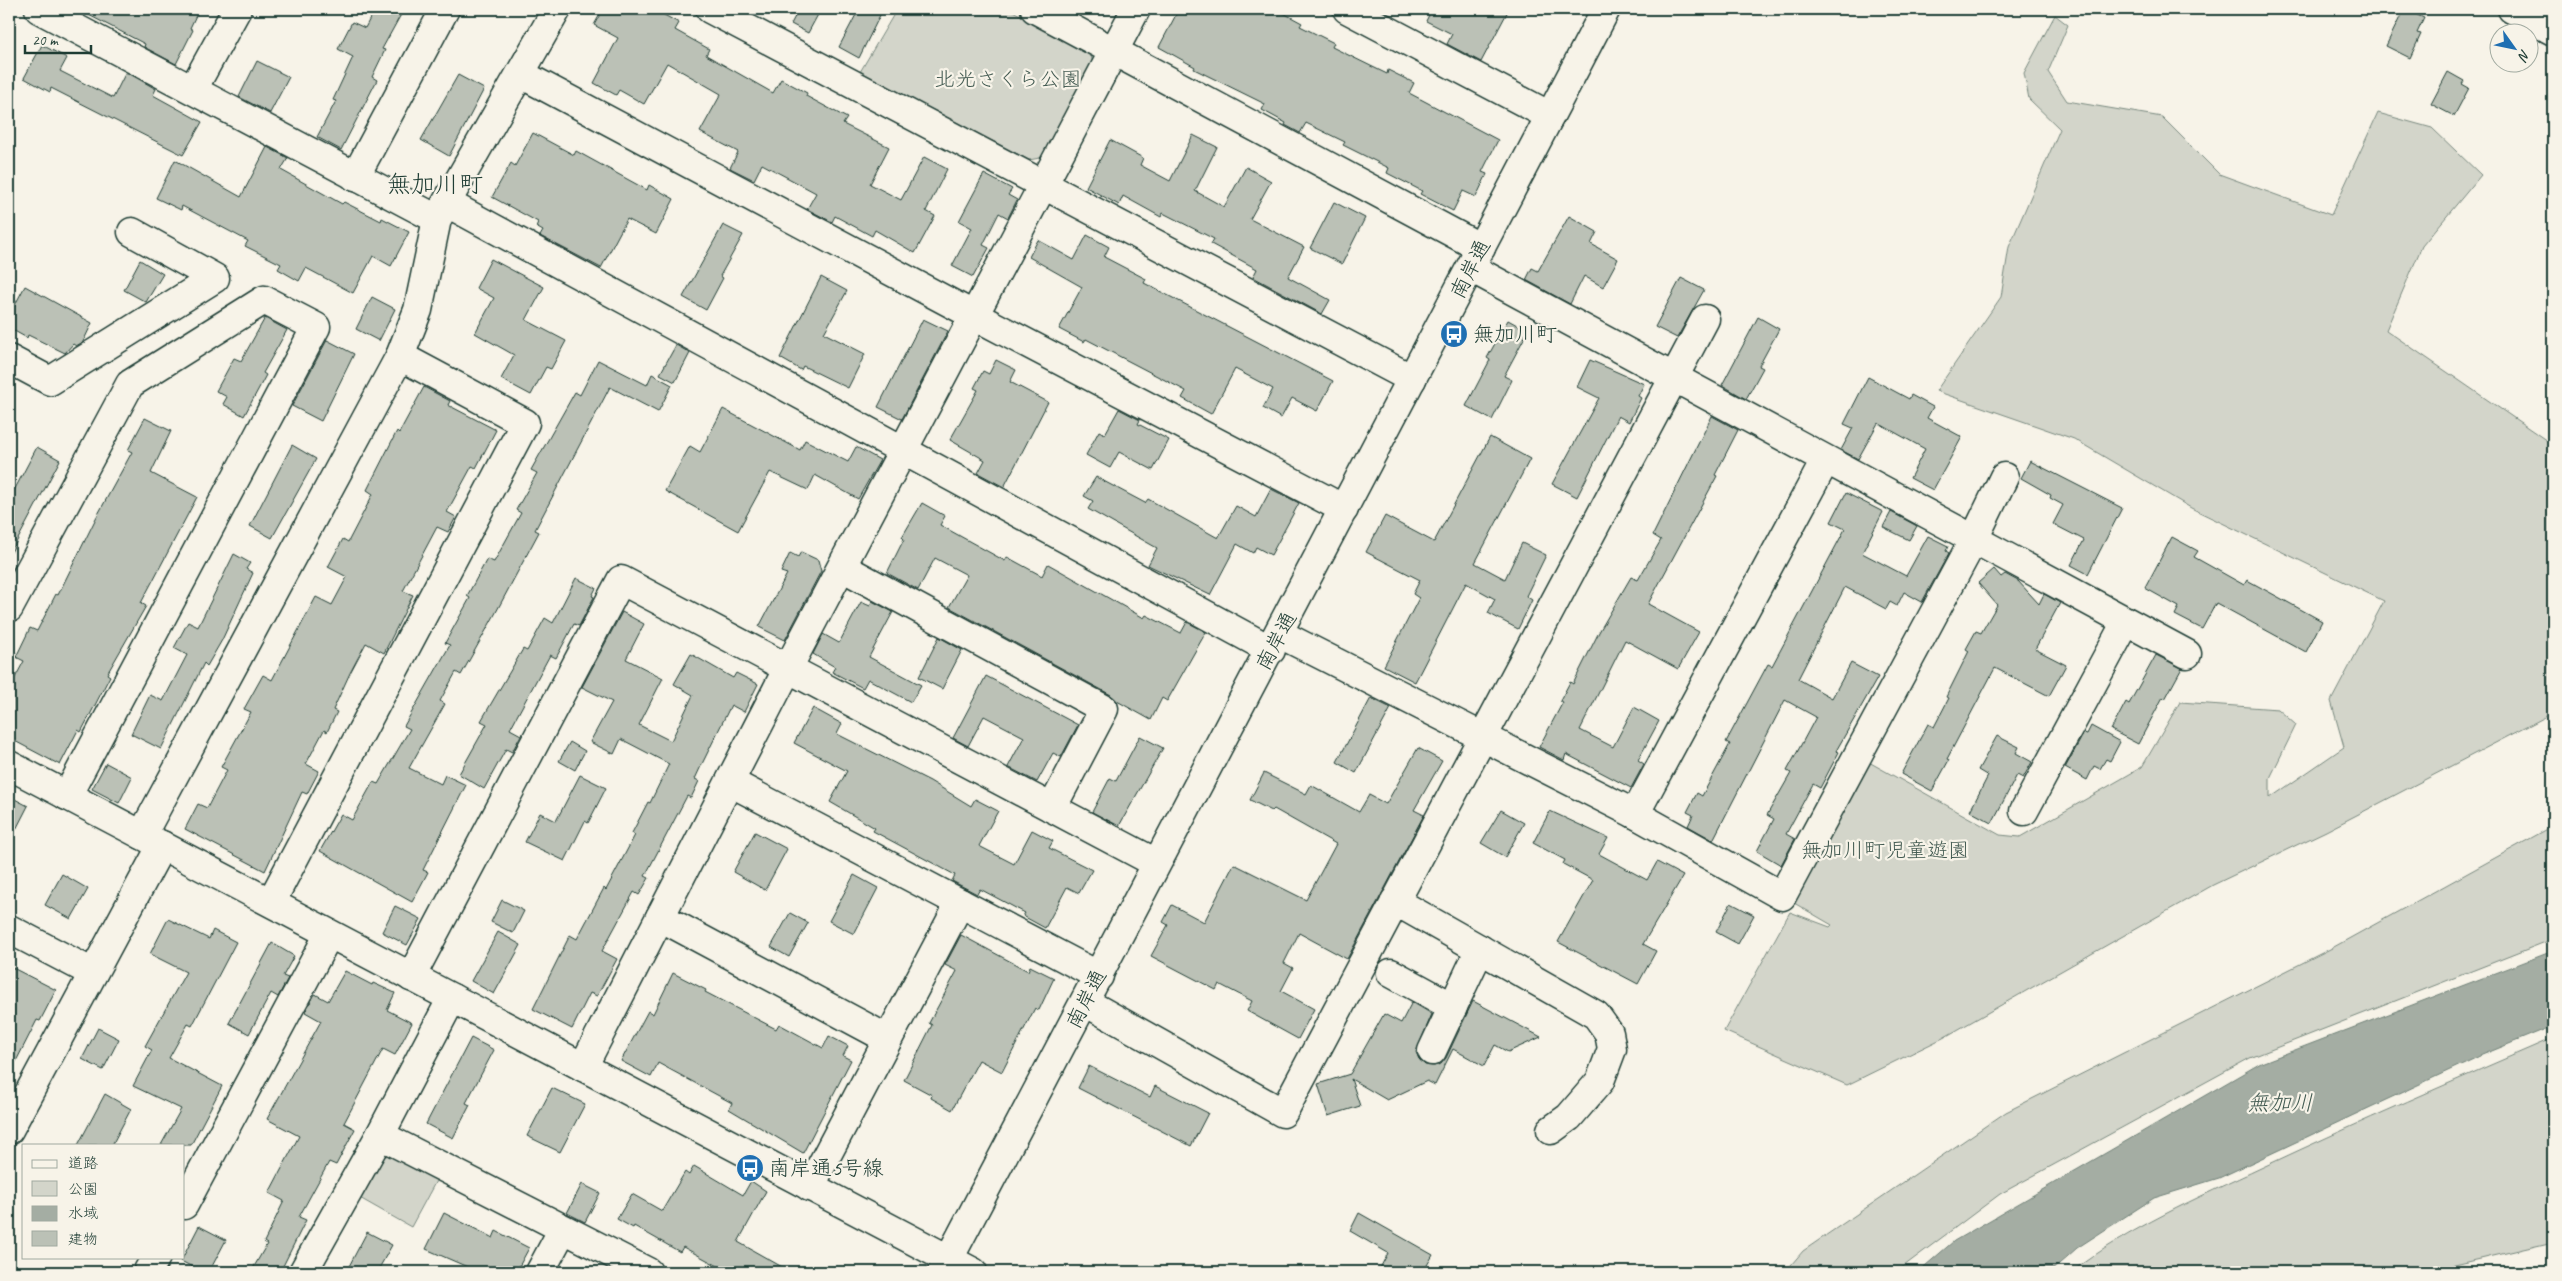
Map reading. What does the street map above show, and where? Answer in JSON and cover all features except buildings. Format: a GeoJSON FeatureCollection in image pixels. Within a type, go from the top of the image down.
{"type":"FeatureCollection","features":[{"type":"Feature","properties":{"kind":"street"},"geometry":{"type":"LineString","coordinates":[[39,9],[193,89],[355,177],[442,211],[1276,642],[1482,736],[1635,814],[1782,896],[1974,539],[2004,477]]}},
{"type":"Feature","properties":{"kind":"street"},"geometry":{"type":"LineString","coordinates":[[193,89],[237,9]]}},
{"type":"Feature","properties":{"kind":"street"},"geometry":{"type":"LineString","coordinates":[[355,177],[445,9]]}},
{"type":"Feature","properties":{"kind":"street"},"geometry":{"type":"LineString","coordinates":[[9,1130],[93,973],[152,840],[400,356],[418,310],[442,211],[557,9]]}},
{"type":"Feature","properties":{"kind":"street"},"geometry":{"type":"LineString","coordinates":[[710,9],[1043,186],[1412,378]]}},
{"type":"Feature","properties":{"kind":"street"},"geometry":{"type":"LineString","coordinates":[[1035,9],[1113,50],[1476,258],[1673,377],[1825,461],[2187,654]]}},
{"type":"Feature","properties":{"kind":"street"},"geometry":{"type":"LineString","coordinates":[[582,1067],[788,668],[1136,9]]}},
{"type":"Feature","properties":{"kind":"street"},"geometry":{"type":"LineString","coordinates":[[1347,9],[1550,116]]}},
{"type":"Feature","properties":{"kind":"street","name":"南岸通"},"geometry":{"type":"LineString","coordinates":[[946,1266],[1099,976],[1156,863],[1276,642],[1606,9]]}},
{"type":"Feature","properties":{"kind":"street"},"geometry":{"type":"LineString","coordinates":[[2512,9],[2553,31]]}},
{"type":"Feature","properties":{"kind":"street"},"geometry":{"type":"LineString","coordinates":[[521,74],[975,316],[1344,509]]}},
{"type":"Feature","properties":{"kind":"street"},"geometry":{"type":"LineString","coordinates":[[9,359],[50,381],[215,278],[132,232]]}},
{"type":"Feature","properties":{"kind":"street"},"geometry":{"type":"LineString","coordinates":[[9,608],[130,384],[264,300],[316,327],[68,796]]}},
{"type":"Feature","properties":{"kind":"street"},"geometry":{"type":"LineString","coordinates":[[1085,1002],[1282,1113],[1704,319]]}},
{"type":"Feature","properties":{"kind":"street"},"geometry":{"type":"LineString","coordinates":[[271,902],[525,423],[400,356]]}},
{"type":"Feature","properties":{"kind":"street"},"geometry":{"type":"LineString","coordinates":[[1635,814],[1825,461]]}},
{"type":"Feature","properties":{"kind":"street"},"geometry":{"type":"LineString","coordinates":[[842,567],[1104,709],[1052,808]]}},
{"type":"Feature","properties":{"kind":"street"},"geometry":{"type":"LineString","coordinates":[[411,977],[621,580],[1156,863]]}},
{"type":"Feature","properties":{"kind":"street"},"geometry":{"type":"LineString","coordinates":[[2024,811],[2126,622]]}},
{"type":"Feature","properties":{"kind":"street"},"geometry":{"type":"LineString","coordinates":[[9,764],[810,1187],[946,1266],[972,1272]]}},
{"type":"Feature","properties":{"kind":"street"},"geometry":{"type":"LineString","coordinates":[[730,782],[1099,976]]}},
{"type":"Feature","properties":{"kind":"street"},"geometry":{"type":"LineString","coordinates":[[1395,901],[1596,1015],[1609,1032],[1612,1049],[1600,1081],[1569,1117],[1551,1130]]}},
{"type":"Feature","properties":{"kind":"street"},"geometry":{"type":"LineString","coordinates":[[810,1187],[960,903]]}},
{"type":"Feature","properties":{"kind":"street"},"geometry":{"type":"LineString","coordinates":[[660,917],[888,1039]]}},
{"type":"Feature","properties":{"kind":"street"},"geometry":{"type":"LineString","coordinates":[[9,929],[93,973]]}},
{"type":"Feature","properties":{"kind":"street"},"geometry":{"type":"LineString","coordinates":[[185,1203],[329,934]]}},
{"type":"Feature","properties":{"kind":"street"},"geometry":{"type":"LineString","coordinates":[[1432,1051],[1480,949]]}},
{"type":"Feature","properties":{"kind":"street"},"geometry":{"type":"LineString","coordinates":[[1391,973],[1452,1007]]}},
{"type":"Feature","properties":{"kind":"street"},"geometry":{"type":"LineString","coordinates":[[303,1272],[380,1135],[452,998]]}},
{"type":"Feature","properties":{"kind":"street"},"geometry":{"type":"LineString","coordinates":[[380,1135],[648,1272]]}},
{"type":"Feature","properties":{"kind":"street"},"geometry":{"type":"LineString","coordinates":[[540,1272],[563,1228]]}},
{"type":"Feature","properties":{"kind":"street"},"geometry":{"type":"LineString","coordinates":[[150,1272],[148,1271],[155,1258]]}},
{"type":"Feature","properties":{"kind":"green space","name":"北光さくら公園"},"geometry":{"type":"Polygon","coordinates":[[[897,9],[1009,9],[1090,52],[1094,67],[1045,157],[1029,160],[860,72],[897,9]]]}},
{"type":"Feature","properties":{"kind":"green space","name":"無加川町児童遊園"},"geometry":{"type":"Polygon","coordinates":[[[2055,15],[2068,25],[2048,72],[2067,101],[2162,117],[2219,174],[2331,215],[2378,113],[2432,128],[2481,175],[2422,246],[2386,330],[2553,445],[2553,713],[2326,831],[2213,885],[1943,1038],[1847,1085],[1724,1031],[1790,912],[1830,927],[1832,925],[1782,896],[1858,756],[2000,835],[2020,837],[2142,767],[2180,702],[2278,709],[2296,725],[2270,778],[2270,798],[2344,747],[2331,701],[2384,601],[2191,508],[2074,439],[1936,391],[2001,297],[2009,247],[2060,129],[2029,99],[2024,73],[2055,15]]]}},
{"type":"Feature","properties":{"kind":"green space"},"geometry":{"type":"Polygon","coordinates":[[[2553,826],[2553,939],[2250,1058],[2000,1194],[1896,1272],[1785,1272],[1803,1251],[2006,1112],[2332,948],[2553,826]]]}},
{"type":"Feature","properties":{"kind":"green space"},"geometry":{"type":"Polygon","coordinates":[[[2553,1038],[2553,1242],[2425,1272],[2071,1272],[2116,1241],[2189,1202],[2335,1134],[2553,1038]]]}},
{"type":"Feature","properties":{"kind":"green space"},"geometry":{"type":"Polygon","coordinates":[[[391,1154],[437,1179],[411,1227],[358,1197],[378,1159],[391,1154]]]}},
{"type":"Feature","properties":{"kind":"water","name":"無加川"},"geometry":{"type":"Polygon","coordinates":[[[2553,951],[2553,1026],[2482,1055],[2219,1178],[2154,1198],[2077,1248],[2050,1272],[1918,1272],[1954,1241],[2261,1063],[2553,951]]]}},
{"type":"Feature","properties":{"kind":"place","name":"無加川町"},"geometry":{"type":"Point","coordinates":[1454,334]}},
{"type":"Feature","properties":{"kind":"place","name":"南岸通5号線"},"geometry":{"type":"Point","coordinates":[750,1168]}},
{"type":"Feature","properties":{"kind":"district","name":"無加川町"},"geometry":{"type":"Point","coordinates":[435,184]}}]}
